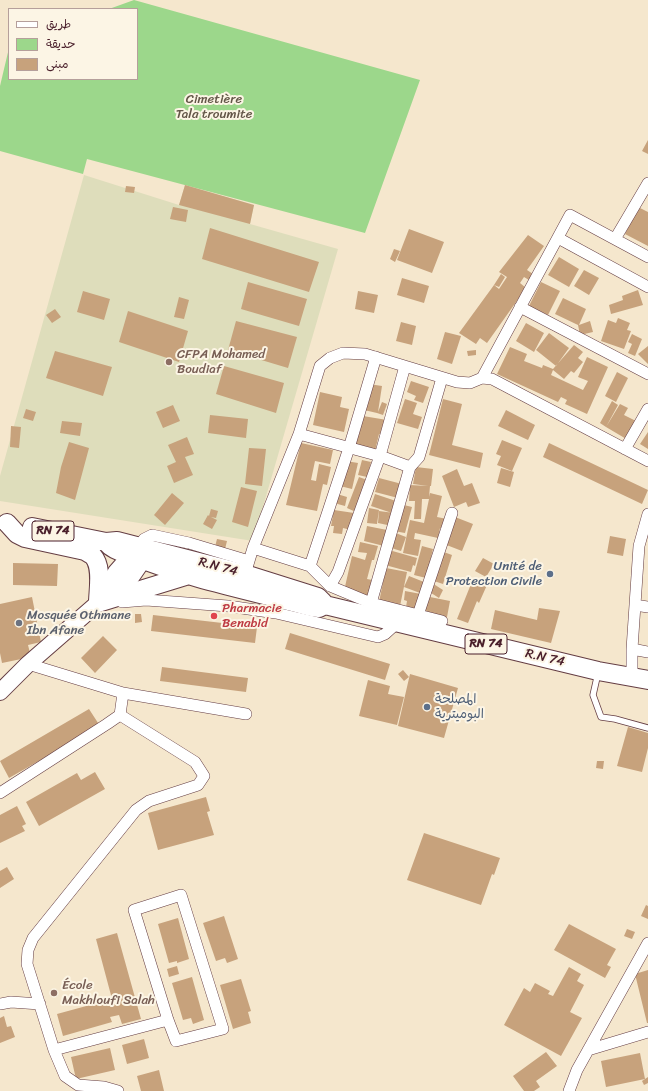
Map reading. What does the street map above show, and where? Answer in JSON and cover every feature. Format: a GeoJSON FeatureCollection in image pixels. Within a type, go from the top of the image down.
{"type":"FeatureCollection","features":[{"type":"Feature","properties":{"kind":"main road","name":"R.N 74"},"geometry":{"type":"LineString","coordinates":[[3,522],[106,542],[117,541],[189,575],[312,607],[319,608],[329,606]]}},
{"type":"Feature","properties":{"kind":"main road"},"geometry":{"type":"LineString","coordinates":[[3,522],[17,534],[26,538],[84,551],[93,556],[97,564],[98,572],[98,604],[189,575]]}},
{"type":"Feature","properties":{"kind":"main road","name":"R.N 74"},"geometry":{"type":"LineString","coordinates":[[141,553],[247,567],[318,597],[329,606],[598,670],[640,678]]}},
{"type":"Feature","properties":{"kind":"street"},"geometry":{"type":"LineString","coordinates":[[616,239],[648,182]]}},
{"type":"Feature","properties":{"kind":"street"},"geometry":{"type":"LineString","coordinates":[[482,378],[570,215],[648,257]]}},
{"type":"Feature","properties":{"kind":"street"},"geometry":{"type":"LineString","coordinates":[[558,238],[648,287]]}},
{"type":"Feature","properties":{"kind":"street"},"geometry":{"type":"LineString","coordinates":[[520,307],[648,374]]}},
{"type":"Feature","properties":{"kind":"street"},"geometry":{"type":"LineString","coordinates":[[247,567],[253,548],[299,434],[320,366],[330,358],[343,353],[365,354],[456,382],[470,383],[482,378],[492,379],[648,461]]}},
{"type":"Feature","properties":{"kind":"street"},"geometry":{"type":"LineString","coordinates":[[310,566],[349,448],[376,357]]}},
{"type":"Feature","properties":{"kind":"street"},"geometry":{"type":"LineString","coordinates":[[330,586],[338,572],[380,456],[405,366]]}},
{"type":"Feature","properties":{"kind":"street"},"geometry":{"type":"LineString","coordinates":[[371,603],[410,467],[419,457],[442,378]]}},
{"type":"Feature","properties":{"kind":"street"},"geometry":{"type":"LineString","coordinates":[[625,449],[648,409]]}},
{"type":"Feature","properties":{"kind":"street"},"geometry":{"type":"LineString","coordinates":[[299,434],[380,456],[410,467]]}},
{"type":"Feature","properties":{"kind":"street"},"geometry":{"type":"LineString","coordinates":[[418,615],[452,513]]}},
{"type":"Feature","properties":{"kind":"street"},"geometry":{"type":"LineString","coordinates":[[640,678],[632,649],[639,546],[648,514]]}},
{"type":"Feature","properties":{"kind":"street"},"geometry":{"type":"LineString","coordinates":[[253,548],[310,566],[330,586],[371,603],[442,621]]}},
{"type":"Feature","properties":{"kind":"street"},"geometry":{"type":"LineString","coordinates":[[0,692],[28,664],[98,604],[116,572],[141,553]]}},
{"type":"Feature","properties":{"kind":"street"},"geometry":{"type":"LineString","coordinates":[[98,604],[146,600],[228,606],[276,613],[378,637],[385,634],[397,623]]}},
{"type":"Feature","properties":{"kind":"street"},"geometry":{"type":"LineString","coordinates":[[635,605],[648,607]]}},
{"type":"Feature","properties":{"kind":"street"},"geometry":{"type":"LineString","coordinates":[[327,625],[329,606]]}},
{"type":"Feature","properties":{"kind":"street"},"geometry":{"type":"LineString","coordinates":[[632,649],[648,652]]}},
{"type":"Feature","properties":{"kind":"street"},"geometry":{"type":"LineString","coordinates":[[28,664],[123,693],[246,714]]}},
{"type":"Feature","properties":{"kind":"street"},"geometry":{"type":"LineString","coordinates":[[0,793],[120,715],[123,693]]}},
{"type":"Feature","properties":{"kind":"street"},"geometry":{"type":"LineString","coordinates":[[118,1091],[104,1087],[78,1085],[64,1076],[54,1050],[27,964],[28,950],[33,938],[136,810],[148,801],[198,785],[204,776],[195,762],[120,715]]}},
{"type":"Feature","properties":{"kind":"street"},"geometry":{"type":"LineString","coordinates":[[181,895],[222,1029],[176,1041],[168,1020],[134,910],[181,895]]}},
{"type":"Feature","properties":{"kind":"street"},"geometry":{"type":"LineString","coordinates":[[569,1091],[577,1070],[648,942]]}},
{"type":"Feature","properties":{"kind":"street"},"geometry":{"type":"LineString","coordinates":[[0,1004],[11,1002],[40,1004]]}},
{"type":"Feature","properties":{"kind":"street"},"geometry":{"type":"LineString","coordinates":[[54,1050],[168,1020]]}},
{"type":"Feature","properties":{"kind":"street"},"geometry":{"type":"LineString","coordinates":[[588,1050],[648,1032]]}},
{"type":"Feature","properties":{"kind":"lane"},"geometry":{"type":"LineString","coordinates":[[598,670],[593,695],[600,717],[615,719],[648,728]]}},
{"type":"Feature","properties":{"kind":"shaded area","name":"CFPA Mohamed Boudiaf"},"geometry":{"type":"Polygon","coordinates":[[[84,175],[179,205],[185,185],[254,205],[250,224],[338,249],[253,541],[0,501],[0,476],[84,175]]]}},
{"type":"Feature","properties":{"kind":"green space","name":"Cimetière Tala troumite"},"geometry":{"type":"Polygon","coordinates":[[[134,0],[420,80],[365,233],[87,159],[83,174],[0,151],[0,86],[8,52],[8,80],[138,80],[138,8],[112,8],[134,0]]]}},
{"type":"Feature","properties":{"kind":"building"},"geometry":{"type":"Polygon","coordinates":[[[648,140],[648,154],[642,151],[648,140]]]}},
{"type":"Feature","properties":{"kind":"building"},"geometry":{"type":"Polygon","coordinates":[[[185,185],[254,205],[250,224],[179,205],[185,185]]]}},
{"type":"Feature","properties":{"kind":"building"},"geometry":{"type":"Polygon","coordinates":[[[126,186],[135,187],[134,193],[125,192],[126,186]]]}},
{"type":"Feature","properties":{"kind":"building"},"geometry":{"type":"Polygon","coordinates":[[[173,207],[188,210],[186,222],[170,219],[173,207]]]}},
{"type":"Feature","properties":{"kind":"building"},"geometry":{"type":"Polygon","coordinates":[[[638,207],[648,212],[648,246],[625,234],[638,207]]]}},
{"type":"Feature","properties":{"kind":"building"},"geometry":{"type":"Polygon","coordinates":[[[210,228],[319,262],[309,292],[202,259],[210,228]]]}},
{"type":"Feature","properties":{"kind":"building"},"geometry":{"type":"Polygon","coordinates":[[[409,229],[444,242],[432,273],[397,260],[409,229]]]}},
{"type":"Feature","properties":{"kind":"building"},"geometry":{"type":"Polygon","coordinates":[[[528,235],[544,246],[527,270],[533,274],[529,280],[524,277],[520,283],[526,288],[487,343],[480,338],[476,344],[459,333],[494,285],[499,289],[507,277],[499,272],[528,235]]]}},
{"type":"Feature","properties":{"kind":"building"},"geometry":{"type":"Polygon","coordinates":[[[394,249],[400,251],[395,262],[390,259],[394,249]]]}},
{"type":"Feature","properties":{"kind":"building"},"geometry":{"type":"Polygon","coordinates":[[[559,257],[579,269],[569,287],[548,275],[559,257]]]}},
{"type":"Feature","properties":{"kind":"building"},"geometry":{"type":"Polygon","coordinates":[[[584,270],[599,278],[589,295],[574,286],[584,270]]]}},
{"type":"Feature","properties":{"kind":"building"},"geometry":{"type":"Polygon","coordinates":[[[501,274],[505,277],[499,287],[494,285],[501,274]]]}},
{"type":"Feature","properties":{"kind":"building"},"geometry":{"type":"Polygon","coordinates":[[[402,278],[429,286],[424,303],[397,295],[402,278]]]}},
{"type":"Feature","properties":{"kind":"building"},"geometry":{"type":"Polygon","coordinates":[[[248,282],[307,299],[299,326],[241,309],[248,282]]]}},
{"type":"Feature","properties":{"kind":"building"},"geometry":{"type":"Polygon","coordinates":[[[541,282],[560,291],[548,315],[529,306],[541,282]]]}},
{"type":"Feature","properties":{"kind":"building"},"geometry":{"type":"Polygon","coordinates":[[[638,290],[643,305],[611,314],[609,305],[623,300],[622,296],[638,290]]]}},
{"type":"Feature","properties":{"kind":"building"},"geometry":{"type":"Polygon","coordinates":[[[83,291],[110,299],[104,320],[77,312],[83,291]]]}},
{"type":"Feature","properties":{"kind":"building"},"geometry":{"type":"Polygon","coordinates":[[[358,291],[378,295],[374,313],[355,309],[358,291]]]}},
{"type":"Feature","properties":{"kind":"building"},"geometry":{"type":"Polygon","coordinates":[[[179,297],[189,300],[184,319],[174,317],[179,297]]]}},
{"type":"Feature","properties":{"kind":"building"},"geometry":{"type":"Polygon","coordinates":[[[563,298],[586,309],[579,325],[590,321],[593,332],[580,335],[578,325],[555,314],[563,298]]]}},
{"type":"Feature","properties":{"kind":"building"},"geometry":{"type":"Polygon","coordinates":[[[55,309],[61,317],[52,323],[46,315],[55,309]]]}},
{"type":"Feature","properties":{"kind":"building"},"geometry":{"type":"Polygon","coordinates":[[[128,311],[188,331],[179,362],[119,342],[128,311]]]}},
{"type":"Feature","properties":{"kind":"building"},"geometry":{"type":"Polygon","coordinates":[[[618,318],[630,323],[627,330],[631,331],[624,349],[601,341],[608,320],[616,323],[618,318]]]}},
{"type":"Feature","properties":{"kind":"building"},"geometry":{"type":"Polygon","coordinates":[[[236,321],[297,337],[288,368],[228,350],[236,321]]]}},
{"type":"Feature","properties":{"kind":"building"},"geometry":{"type":"Polygon","coordinates":[[[401,322],[416,326],[412,345],[396,341],[401,322]]]}},
{"type":"Feature","properties":{"kind":"building"},"geometry":{"type":"Polygon","coordinates":[[[526,323],[544,333],[534,352],[516,341],[526,323]]]}},
{"type":"Feature","properties":{"kind":"building"},"geometry":{"type":"Polygon","coordinates":[[[445,332],[461,336],[452,364],[437,359],[445,332]]]}},
{"type":"Feature","properties":{"kind":"building"},"geometry":{"type":"Polygon","coordinates":[[[549,333],[569,348],[556,366],[536,350],[549,333]]]}},
{"type":"Feature","properties":{"kind":"building"},"geometry":{"type":"Polygon","coordinates":[[[632,334],[642,339],[635,356],[628,353],[632,344],[628,342],[632,334]]]}},
{"type":"Feature","properties":{"kind":"building"},"geometry":{"type":"Polygon","coordinates":[[[574,345],[583,352],[578,358],[583,362],[574,373],[571,371],[564,379],[553,370],[551,375],[583,390],[588,381],[578,377],[587,357],[608,367],[587,414],[565,404],[567,400],[561,397],[558,402],[497,374],[510,347],[527,354],[524,361],[542,368],[543,365],[553,369],[574,345]]]}},
{"type":"Feature","properties":{"kind":"building"},"geometry":{"type":"Polygon","coordinates":[[[648,346],[648,364],[638,354],[648,346]]]}},
{"type":"Feature","properties":{"kind":"building"},"geometry":{"type":"Polygon","coordinates":[[[476,350],[476,355],[468,356],[467,351],[476,350]]]}},
{"type":"Feature","properties":{"kind":"building"},"geometry":{"type":"Polygon","coordinates":[[[55,351],[112,367],[103,396],[46,378],[55,351]]]}},
{"type":"Feature","properties":{"kind":"building"},"geometry":{"type":"Polygon","coordinates":[[[224,366],[284,383],[276,413],[216,394],[224,366]]]}},
{"type":"Feature","properties":{"kind":"building"},"geometry":{"type":"Polygon","coordinates":[[[617,372],[628,378],[616,402],[605,396],[617,372]]]}},
{"type":"Feature","properties":{"kind":"building"},"geometry":{"type":"Polygon","coordinates":[[[411,381],[429,387],[423,403],[414,400],[416,396],[407,392],[411,381]]]}},
{"type":"Feature","properties":{"kind":"building"},"geometry":{"type":"Polygon","coordinates":[[[369,384],[382,386],[378,412],[382,402],[387,404],[383,415],[364,410],[369,384]]]}},
{"type":"Feature","properties":{"kind":"building"},"geometry":{"type":"Polygon","coordinates":[[[320,392],[342,397],[340,407],[349,409],[344,432],[313,425],[320,392]]]}},
{"type":"Feature","properties":{"kind":"building"},"geometry":{"type":"Polygon","coordinates":[[[405,399],[417,403],[413,414],[422,417],[418,429],[397,423],[405,399]]]}},
{"type":"Feature","properties":{"kind":"building"},"geometry":{"type":"Polygon","coordinates":[[[443,399],[462,404],[452,445],[483,453],[480,468],[429,455],[443,399]]]}},
{"type":"Feature","properties":{"kind":"building"},"geometry":{"type":"Polygon","coordinates":[[[612,401],[618,405],[606,427],[600,423],[612,401]]]}},
{"type":"Feature","properties":{"kind":"building"},"geometry":{"type":"Polygon","coordinates":[[[620,404],[628,408],[624,415],[638,422],[628,440],[606,427],[620,404]]]}},
{"type":"Feature","properties":{"kind":"building"},"geometry":{"type":"Polygon","coordinates":[[[173,405],[180,421],[163,428],[156,412],[173,405]]]}},
{"type":"Feature","properties":{"kind":"building"},"geometry":{"type":"Polygon","coordinates":[[[26,409],[36,412],[33,421],[23,418],[26,409]]]}},
{"type":"Feature","properties":{"kind":"building"},"geometry":{"type":"Polygon","coordinates":[[[506,410],[535,425],[528,440],[498,426],[506,410]]]}},
{"type":"Feature","properties":{"kind":"building"},"geometry":{"type":"Polygon","coordinates":[[[210,415],[248,419],[246,438],[208,433],[210,415]]]}},
{"type":"Feature","properties":{"kind":"building"},"geometry":{"type":"Polygon","coordinates":[[[363,416],[387,420],[384,435],[379,434],[375,451],[352,447],[356,430],[360,431],[363,416]]]}},
{"type":"Feature","properties":{"kind":"building"},"geometry":{"type":"Polygon","coordinates":[[[62,421],[82,423],[80,436],[60,433],[62,421]]]}},
{"type":"Feature","properties":{"kind":"building"},"geometry":{"type":"Polygon","coordinates":[[[11,426],[21,427],[19,448],[10,447],[11,426]]]}},
{"type":"Feature","properties":{"kind":"building"},"geometry":{"type":"Polygon","coordinates":[[[648,432],[648,449],[640,444],[648,432]]]}},
{"type":"Feature","properties":{"kind":"building"},"geometry":{"type":"Polygon","coordinates":[[[187,437],[194,454],[185,457],[193,475],[174,483],[167,466],[176,462],[168,445],[187,437]]]}},
{"type":"Feature","properties":{"kind":"building"},"geometry":{"type":"Polygon","coordinates":[[[502,440],[522,448],[512,471],[497,465],[501,456],[496,454],[502,440]]]}},
{"type":"Feature","properties":{"kind":"building"},"geometry":{"type":"Polygon","coordinates":[[[69,442],[89,448],[75,500],[56,493],[61,467],[69,442]]]}},
{"type":"Feature","properties":{"kind":"building"},"geometry":{"type":"Polygon","coordinates":[[[301,443],[333,450],[330,464],[315,461],[311,480],[316,481],[319,464],[331,467],[327,485],[323,484],[317,511],[286,505],[301,443]]]}},
{"type":"Feature","properties":{"kind":"building"},"geometry":{"type":"Polygon","coordinates":[[[549,443],[648,490],[642,504],[543,457],[549,443]]]}},
{"type":"Feature","properties":{"kind":"building"},"geometry":{"type":"Polygon","coordinates":[[[249,448],[266,449],[262,486],[245,484],[249,448]]]}},
{"type":"Feature","properties":{"kind":"building"},"geometry":{"type":"Polygon","coordinates":[[[362,460],[371,462],[367,477],[358,475],[362,460]]]}},
{"type":"Feature","properties":{"kind":"building"},"geometry":{"type":"Polygon","coordinates":[[[346,461],[358,463],[352,489],[340,486],[346,461]]]}},
{"type":"Feature","properties":{"kind":"building"},"geometry":{"type":"Polygon","coordinates":[[[416,467],[433,469],[429,497],[430,493],[442,496],[437,517],[447,519],[445,529],[440,528],[438,538],[415,533],[414,539],[421,540],[418,556],[403,553],[410,520],[424,523],[429,499],[422,499],[421,519],[414,519],[415,501],[409,501],[410,485],[428,486],[413,484],[416,467]]]}},
{"type":"Feature","properties":{"kind":"building"},"geometry":{"type":"Polygon","coordinates":[[[501,468],[514,472],[510,487],[497,483],[501,468]]]}},
{"type":"Feature","properties":{"kind":"building"},"geometry":{"type":"Polygon","coordinates":[[[457,469],[464,486],[472,483],[480,503],[468,507],[466,502],[454,507],[442,476],[457,469]]]}},
{"type":"Feature","properties":{"kind":"building"},"geometry":{"type":"Polygon","coordinates":[[[359,477],[370,481],[358,513],[347,508],[359,477]]]}},
{"type":"Feature","properties":{"kind":"building"},"geometry":{"type":"Polygon","coordinates":[[[379,478],[402,484],[398,498],[375,492],[379,478]]]}},
{"type":"Feature","properties":{"kind":"building"},"geometry":{"type":"Polygon","coordinates":[[[241,487],[257,491],[248,527],[232,522],[241,487]]]}},
{"type":"Feature","properties":{"kind":"building"},"geometry":{"type":"Polygon","coordinates":[[[172,493],[184,503],[165,525],[154,515],[172,493]]]}},
{"type":"Feature","properties":{"kind":"building"},"geometry":{"type":"Polygon","coordinates":[[[337,494],[347,497],[345,506],[334,503],[337,494]]]}},
{"type":"Feature","properties":{"kind":"building"},"geometry":{"type":"Polygon","coordinates":[[[375,494],[396,501],[392,513],[371,506],[375,494]]]}},
{"type":"Feature","properties":{"kind":"building"},"geometry":{"type":"Polygon","coordinates":[[[400,504],[412,507],[405,533],[394,531],[400,504]]]}},
{"type":"Feature","properties":{"kind":"building"},"geometry":{"type":"Polygon","coordinates":[[[369,508],[379,510],[377,524],[367,523],[369,508]]]}},
{"type":"Feature","properties":{"kind":"building"},"geometry":{"type":"Polygon","coordinates":[[[211,509],[218,511],[216,518],[211,517],[217,520],[212,529],[203,524],[208,515],[209,516],[211,509]]]}},
{"type":"Feature","properties":{"kind":"building"},"geometry":{"type":"Polygon","coordinates":[[[334,510],[354,513],[351,530],[343,528],[342,534],[333,533],[334,526],[331,526],[334,510]]]}},
{"type":"Feature","properties":{"kind":"building"},"geometry":{"type":"Polygon","coordinates":[[[379,511],[394,513],[392,526],[378,523],[379,511]]]}},
{"type":"Feature","properties":{"kind":"building"},"geometry":{"type":"Polygon","coordinates":[[[455,517],[473,524],[462,551],[444,544],[455,517]]]}},
{"type":"Feature","properties":{"kind":"building"},"geometry":{"type":"Polygon","coordinates":[[[367,526],[387,530],[384,546],[364,541],[367,526]]]}},
{"type":"Feature","properties":{"kind":"building"},"geometry":{"type":"Polygon","coordinates":[[[393,532],[406,537],[401,551],[388,547],[393,532]]]}},
{"type":"Feature","properties":{"kind":"building"},"geometry":{"type":"Polygon","coordinates":[[[610,536],[626,539],[623,556],[607,553],[610,536]]]}},
{"type":"Feature","properties":{"kind":"building"},"geometry":{"type":"Polygon","coordinates":[[[217,539],[227,541],[225,549],[215,547],[217,539]]]}},
{"type":"Feature","properties":{"kind":"building"},"geometry":{"type":"Polygon","coordinates":[[[360,542],[378,546],[374,560],[372,560],[367,579],[372,580],[368,596],[344,591],[352,556],[365,560],[367,553],[358,552],[360,542]]]}},
{"type":"Feature","properties":{"kind":"building"},"geometry":{"type":"Polygon","coordinates":[[[422,546],[433,549],[426,578],[414,575],[422,546]]]}},
{"type":"Feature","properties":{"kind":"building"},"geometry":{"type":"Polygon","coordinates":[[[389,550],[417,558],[415,566],[413,565],[411,572],[385,565],[389,550]]]}},
{"type":"Feature","properties":{"kind":"building"},"geometry":{"type":"Polygon","coordinates":[[[441,551],[452,555],[443,584],[431,580],[441,551]]]}},
{"type":"Feature","properties":{"kind":"building"},"geometry":{"type":"Polygon","coordinates":[[[483,558],[494,564],[486,577],[475,571],[483,558]]]}},
{"type":"Feature","properties":{"kind":"building"},"geometry":{"type":"Polygon","coordinates":[[[13,563],[58,564],[57,586],[13,585],[13,563]]]}},
{"type":"Feature","properties":{"kind":"building"},"geometry":{"type":"Polygon","coordinates":[[[386,568],[407,572],[400,606],[379,602],[386,568]]]}},
{"type":"Feature","properties":{"kind":"building"},"geometry":{"type":"Polygon","coordinates":[[[409,576],[424,582],[420,593],[404,587],[409,576]]]}},
{"type":"Feature","properties":{"kind":"building"},"geometry":{"type":"Polygon","coordinates":[[[473,579],[487,585],[479,603],[477,601],[468,623],[457,619],[473,579]]]}},
{"type":"Feature","properties":{"kind":"building"},"geometry":{"type":"Polygon","coordinates":[[[432,583],[443,590],[439,598],[428,591],[432,583]]]}},
{"type":"Feature","properties":{"kind":"building"},"geometry":{"type":"Polygon","coordinates":[[[405,591],[421,594],[418,610],[406,607],[407,601],[404,600],[405,591]]]}},
{"type":"Feature","properties":{"kind":"building"},"geometry":{"type":"Polygon","coordinates":[[[425,596],[450,601],[447,617],[422,613],[425,596]]]}},
{"type":"Feature","properties":{"kind":"building","name":"Mosquée Othmane Ibn Afane"},"geometry":{"type":"Polygon","coordinates":[[[32,597],[41,642],[28,645],[31,657],[2,663],[0,653],[0,604],[32,597]]]}},
{"type":"Feature","properties":{"kind":"building"},"geometry":{"type":"Polygon","coordinates":[[[539,608],[560,611],[551,643],[491,629],[495,610],[537,620],[539,608]]]}},
{"type":"Feature","properties":{"kind":"building"},"geometry":{"type":"Polygon","coordinates":[[[135,614],[141,614],[142,622],[135,623],[135,614]]]}},
{"type":"Feature","properties":{"kind":"building"},"geometry":{"type":"Polygon","coordinates":[[[153,615],[257,627],[255,643],[151,631],[153,615]]]}},
{"type":"Feature","properties":{"kind":"building"},"geometry":{"type":"Polygon","coordinates":[[[290,633],[390,664],[385,680],[285,649],[290,633]]]}},
{"type":"Feature","properties":{"kind":"building"},"geometry":{"type":"Polygon","coordinates":[[[103,636],[117,650],[95,673],[81,658],[103,636]]]}},
{"type":"Feature","properties":{"kind":"building"},"geometry":{"type":"Polygon","coordinates":[[[162,667],[248,678],[246,692],[160,681],[162,667]]]}},
{"type":"Feature","properties":{"kind":"building"},"geometry":{"type":"Polygon","coordinates":[[[403,670],[409,677],[404,681],[398,674],[403,670]]]}},
{"type":"Feature","properties":{"kind":"building","name":"المصلحة البوميترية"},"geometry":{"type":"Polygon","coordinates":[[[410,674],[458,688],[444,738],[398,726],[410,674]]]}},
{"type":"Feature","properties":{"kind":"building"},"geometry":{"type":"Polygon","coordinates":[[[368,680],[390,686],[388,694],[404,697],[397,725],[359,716],[368,680]]]}},
{"type":"Feature","properties":{"kind":"building"},"geometry":{"type":"Polygon","coordinates":[[[89,709],[100,726],[9,778],[0,761],[89,709]]]}},
{"type":"Feature","properties":{"kind":"building"},"geometry":{"type":"Polygon","coordinates":[[[628,727],[648,733],[648,748],[642,772],[617,766],[628,727]]]}},
{"type":"Feature","properties":{"kind":"building"},"geometry":{"type":"Polygon","coordinates":[[[597,761],[604,761],[603,769],[596,768],[597,761]]]}},
{"type":"Feature","properties":{"kind":"building"},"geometry":{"type":"Polygon","coordinates":[[[95,772],[105,789],[39,826],[26,802],[77,773],[81,780],[95,772]]]}},
{"type":"Feature","properties":{"kind":"building"},"geometry":{"type":"Polygon","coordinates":[[[206,797],[210,811],[207,812],[214,835],[158,850],[148,813],[206,797]]]}},
{"type":"Feature","properties":{"kind":"building"},"geometry":{"type":"Polygon","coordinates":[[[17,806],[26,824],[22,826],[25,831],[0,843],[0,815],[17,806]]]}},
{"type":"Feature","properties":{"kind":"building"},"geometry":{"type":"Polygon","coordinates":[[[424,833],[500,858],[494,875],[492,874],[481,905],[407,880],[424,833]]]}},
{"type":"Feature","properties":{"kind":"building"},"geometry":{"type":"Polygon","coordinates":[[[7,867],[14,879],[0,888],[0,871],[7,867]]]}},
{"type":"Feature","properties":{"kind":"building"},"geometry":{"type":"Polygon","coordinates":[[[646,905],[648,906],[648,919],[641,916],[646,905]]]}},
{"type":"Feature","properties":{"kind":"building"},"geometry":{"type":"Polygon","coordinates":[[[224,916],[238,959],[227,963],[225,958],[216,961],[203,923],[224,916]]]}},
{"type":"Feature","properties":{"kind":"building"},"geometry":{"type":"Polygon","coordinates":[[[178,918],[189,959],[177,963],[177,961],[169,963],[158,924],[178,918]]]}},
{"type":"Feature","properties":{"kind":"building"},"geometry":{"type":"Polygon","coordinates":[[[569,924],[616,949],[607,965],[611,967],[605,978],[554,950],[569,924]]]}},
{"type":"Feature","properties":{"kind":"building"},"geometry":{"type":"Polygon","coordinates":[[[627,929],[635,932],[632,939],[624,936],[627,929]]]}},
{"type":"Feature","properties":{"kind":"building"},"geometry":{"type":"Polygon","coordinates":[[[117,933],[141,1019],[122,1024],[119,1015],[110,1017],[112,1022],[63,1036],[57,1014],[112,999],[96,939],[117,933]]]}},
{"type":"Feature","properties":{"kind":"building"},"geometry":{"type":"Polygon","coordinates":[[[177,966],[179,974],[169,977],[167,969],[177,966]]]}},
{"type":"Feature","properties":{"kind":"building"},"geometry":{"type":"Polygon","coordinates":[[[569,967],[581,974],[577,981],[584,985],[570,1012],[582,1018],[561,1056],[504,1025],[524,988],[530,992],[535,983],[550,991],[548,994],[553,996],[569,967]]]}},
{"type":"Feature","properties":{"kind":"building"},"geometry":{"type":"Polygon","coordinates":[[[648,970],[648,1023],[647,1023],[635,974],[648,970]]]}},
{"type":"Feature","properties":{"kind":"building"},"geometry":{"type":"Polygon","coordinates":[[[192,977],[204,1020],[193,1024],[191,1018],[183,1020],[172,983],[192,977]]]}},
{"type":"Feature","properties":{"kind":"building"},"geometry":{"type":"Polygon","coordinates":[[[241,979],[251,1011],[248,1012],[251,1023],[233,1029],[220,985],[241,979]]]}},
{"type":"Feature","properties":{"kind":"building"},"geometry":{"type":"Polygon","coordinates":[[[4,1016],[7,1027],[11,1026],[15,1037],[0,1043],[0,1018],[4,1016]]]}},
{"type":"Feature","properties":{"kind":"building"},"geometry":{"type":"Polygon","coordinates":[[[144,1039],[149,1058],[127,1064],[122,1045],[144,1039]]]}},
{"type":"Feature","properties":{"kind":"building"},"geometry":{"type":"Polygon","coordinates":[[[110,1048],[115,1070],[76,1079],[71,1057],[110,1048]]]}},
{"type":"Feature","properties":{"kind":"building"},"geometry":{"type":"Polygon","coordinates":[[[546,1052],[557,1066],[536,1081],[540,1087],[534,1091],[524,1091],[513,1076],[546,1052]]]}},
{"type":"Feature","properties":{"kind":"building"},"geometry":{"type":"Polygon","coordinates":[[[640,1053],[645,1079],[606,1087],[601,1061],[640,1053]]]}},
{"type":"Feature","properties":{"kind":"building"},"geometry":{"type":"Polygon","coordinates":[[[159,1070],[164,1091],[141,1091],[137,1076],[159,1070]]]}},
{"type":"Feature","properties":{"kind":"building"},"geometry":{"type":"Polygon","coordinates":[[[648,1077],[648,1083],[644,1085],[642,1081],[648,1077]]]}},
{"type":"Feature","properties":{"kind":"place","name":"CFPA Mohamed Boudiaf"},"geometry":{"type":"Point","coordinates":[169,362]}},
{"type":"Feature","properties":{"kind":"place","name":"Unité de Protection Civile"},"geometry":{"type":"Point","coordinates":[550,574]}},
{"type":"Feature","properties":{"kind":"place","name":"Pharmacie Benabid"},"geometry":{"type":"Point","coordinates":[214,616]}},
{"type":"Feature","properties":{"kind":"place","name":"Mosquée Othmane Ibn Afane"},"geometry":{"type":"Point","coordinates":[19,623]}},
{"type":"Feature","properties":{"kind":"place","name":"المصلحة البوميترية"},"geometry":{"type":"Point","coordinates":[427,707]}},
{"type":"Feature","properties":{"kind":"place","name":"École Makhloufi Salah"},"geometry":{"type":"Point","coordinates":[54,993]}}]}
